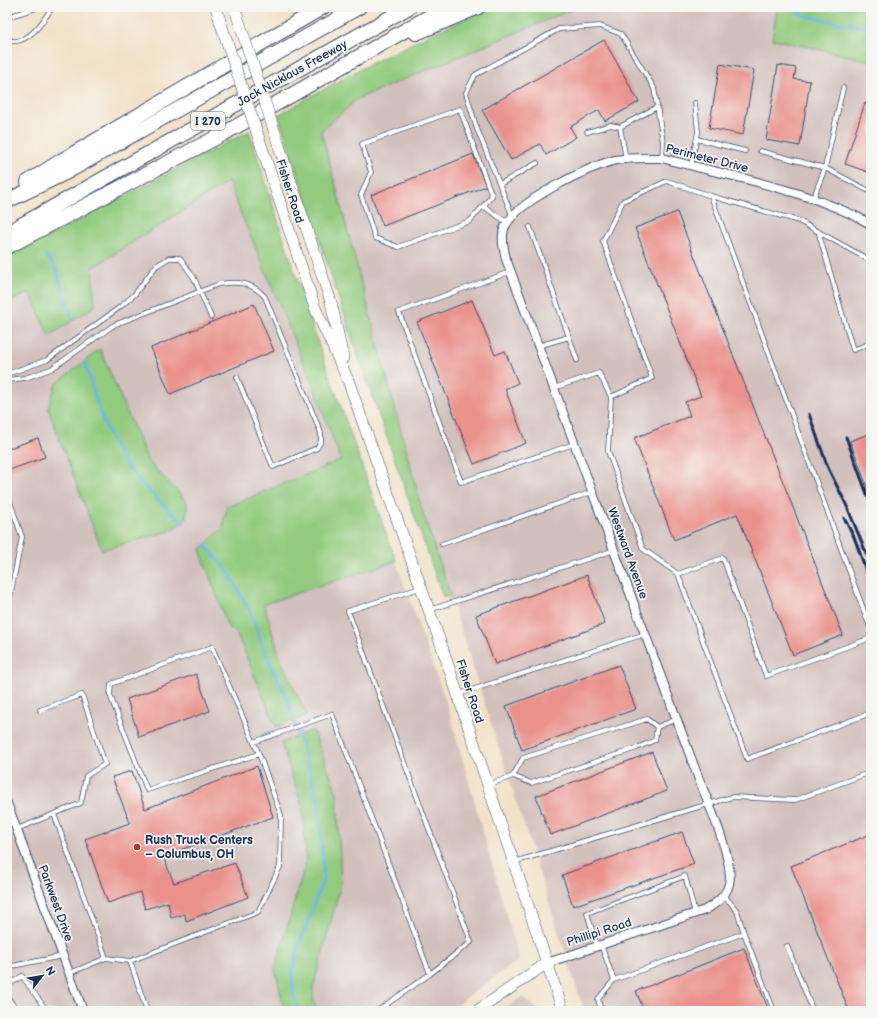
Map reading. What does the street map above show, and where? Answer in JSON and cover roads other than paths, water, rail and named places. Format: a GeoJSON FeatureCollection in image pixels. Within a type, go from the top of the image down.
{"type":"FeatureCollection","features":[{"type":"Feature","properties":{"kind":"highway"},"geometry":{"type":"LineString","coordinates":[[7,196],[61,161],[324,7]]}},
{"type":"Feature","properties":{"kind":"highway","name":"Jack Nicklaus Freeway"},"geometry":{"type":"LineString","coordinates":[[7,201],[66,172],[359,7]]}},
{"type":"Feature","properties":{"kind":"highway","name":"Jack Nicklaus Freeway"},"geometry":{"type":"LineString","coordinates":[[7,233],[409,7]]}},
{"type":"Feature","properties":{"kind":"highway"},"geometry":{"type":"LineString","coordinates":[[7,247],[223,134],[446,7]]}},
{"type":"Feature","properties":{"kind":"highway"},"geometry":{"type":"LineString","coordinates":[[355,58],[478,7]]}},
{"type":"Feature","properties":{"kind":"main road","name":"Fisher Road"},"geometry":{"type":"LineString","coordinates":[[216,7],[315,308],[348,380],[458,695],[563,1011]]}},
{"type":"Feature","properties":{"kind":"main road","name":"Fisher Road"},"geometry":{"type":"LineString","coordinates":[[235,9],[331,302],[348,380]]}},
{"type":"Feature","properties":{"kind":"main road","name":"Phillipi Road"},"geometry":{"type":"LineString","coordinates":[[477,1011],[547,963]]}},
{"type":"Feature","properties":{"kind":"street","name":"Perimeter Drive"},"geometry":{"type":"LineString","coordinates":[[506,226],[512,215],[550,189],[597,166],[616,160],[662,158],[774,186],[848,211],[871,224]]}},
{"type":"Feature","properties":{"kind":"street","name":"Westward Avenue"},"geometry":{"type":"LineString","coordinates":[[506,226],[502,244],[510,272],[615,550],[725,850],[730,873],[729,885]]}},
{"type":"Feature","properties":{"kind":"street","name":"Parkwest Drive"},"geometry":{"type":"LineString","coordinates":[[7,803],[84,1011]]}},
{"type":"Feature","properties":{"kind":"street","name":"Phillipi Road"},"geometry":{"type":"LineString","coordinates":[[547,963],[705,910],[724,896],[729,885]]}},
{"type":"Feature","properties":{"kind":"lane"},"geometry":{"type":"LineString","coordinates":[[7,17],[40,7]]}},
{"type":"Feature","properties":{"kind":"lane"},"geometry":{"type":"LineString","coordinates":[[7,39],[16,42],[29,36],[47,16],[52,7]]}},
{"type":"Feature","properties":{"kind":"lane"},"geometry":{"type":"LineString","coordinates":[[512,215],[477,129],[466,93],[475,75],[559,29],[600,26],[621,34],[654,88],[663,142],[662,158]]}},
{"type":"Feature","properties":{"kind":"lane"},"geometry":{"type":"LineString","coordinates":[[813,199],[825,168],[843,88]]}},
{"type":"Feature","properties":{"kind":"lane"},"geometry":{"type":"LineString","coordinates":[[691,166],[697,139],[696,103]]}},
{"type":"Feature","properties":{"kind":"lane"},"geometry":{"type":"LineString","coordinates":[[587,132],[611,125],[620,127],[657,108]]}},
{"type":"Feature","properties":{"kind":"lane"},"geometry":{"type":"LineString","coordinates":[[460,109],[492,196],[484,206],[470,221],[398,247],[374,238],[361,195],[371,172],[362,144],[460,109]]}},
{"type":"Feature","properties":{"kind":"lane"},"geometry":{"type":"LineString","coordinates":[[620,127],[626,159]]}},
{"type":"Feature","properties":{"kind":"lane"},"geometry":{"type":"LineString","coordinates":[[697,139],[745,151]]}},
{"type":"Feature","properties":{"kind":"lane"},"geometry":{"type":"LineString","coordinates":[[760,151],[825,168],[871,192]]}},
{"type":"Feature","properties":{"kind":"lane"},"geometry":{"type":"LineString","coordinates":[[500,184],[537,163]]}},
{"type":"Feature","properties":{"kind":"lane"},"geometry":{"type":"LineString","coordinates":[[611,397],[652,378],[603,242],[623,201],[667,181],[711,196],[799,221],[871,261]]}},
{"type":"Feature","properties":{"kind":"lane"},"geometry":{"type":"LineString","coordinates":[[711,196],[871,630]]}},
{"type":"Feature","properties":{"kind":"lane"},"geometry":{"type":"LineString","coordinates":[[484,206],[506,226]]}},
{"type":"Feature","properties":{"kind":"lane"},"geometry":{"type":"LineString","coordinates":[[530,227],[577,360]]}},
{"type":"Feature","properties":{"kind":"lane"},"geometry":{"type":"LineString","coordinates":[[818,231],[853,350],[871,344]]}},
{"type":"Feature","properties":{"kind":"lane"},"geometry":{"type":"LineString","coordinates":[[7,374],[47,360],[110,315],[134,296],[156,266],[169,258],[180,258],[187,265],[211,317]]}},
{"type":"Feature","properties":{"kind":"lane"},"geometry":{"type":"LineString","coordinates":[[510,272],[399,312],[461,482],[574,444]]}},
{"type":"Feature","properties":{"kind":"lane"},"geometry":{"type":"LineString","coordinates":[[7,380],[25,378],[51,369],[114,325],[219,284],[233,282],[245,283],[259,290],[265,297],[321,433],[322,441],[317,448],[273,466],[237,377]]}},
{"type":"Feature","properties":{"kind":"lane"},"geometry":{"type":"LineString","coordinates":[[538,346],[569,337]]}},
{"type":"Feature","properties":{"kind":"lane"},"geometry":{"type":"LineString","coordinates":[[553,388],[599,373],[611,397],[608,451],[643,548],[678,574],[747,759],[871,713]]}},
{"type":"Feature","properties":{"kind":"lane"},"geometry":{"type":"LineString","coordinates":[[442,544],[592,492]]}},
{"type":"Feature","properties":{"kind":"lane"},"geometry":{"type":"LineString","coordinates":[[7,493],[22,537],[7,612]]}},
{"type":"Feature","properties":{"kind":"lane"},"geometry":{"type":"LineString","coordinates":[[429,610],[615,550]]}},
{"type":"Feature","properties":{"kind":"lane"},"geometry":{"type":"LineString","coordinates":[[678,574],[723,558],[766,676],[871,638]]}},
{"type":"Feature","properties":{"kind":"lane"},"geometry":{"type":"LineString","coordinates":[[377,1011],[430,974],[471,942],[348,612],[421,588]]}},
{"type":"Feature","properties":{"kind":"lane"},"geometry":{"type":"LineString","coordinates":[[458,695],[645,634]]}},
{"type":"Feature","properties":{"kind":"lane"},"geometry":{"type":"LineString","coordinates":[[70,973],[106,958],[130,961],[258,912],[280,867],[281,815],[259,754],[212,647],[111,684],[110,695],[147,790],[259,754]]}},
{"type":"Feature","properties":{"kind":"lane"},"geometry":{"type":"LineString","coordinates":[[16,829],[81,803],[86,776],[105,764],[82,695],[40,710]]}},
{"type":"Feature","properties":{"kind":"lane"},"geometry":{"type":"LineString","coordinates":[[254,742],[332,714],[430,974]]}},
{"type":"Feature","properties":{"kind":"lane"},"geometry":{"type":"LineString","coordinates":[[513,776],[523,758],[647,719],[657,727]]}},
{"type":"Feature","properties":{"kind":"lane"},"geometry":{"type":"LineString","coordinates":[[657,727],[677,719]]}},
{"type":"Feature","properties":{"kind":"lane"},"geometry":{"type":"LineString","coordinates":[[488,785],[513,776],[531,783],[637,748],[656,740],[657,727]]}},
{"type":"Feature","properties":{"kind":"lane"},"geometry":{"type":"LineString","coordinates":[[514,862],[732,797],[795,800],[871,772]]}},
{"type":"Feature","properties":{"kind":"lane"},"geometry":{"type":"LineString","coordinates":[[54,814],[106,958]]}},
{"type":"Feature","properties":{"kind":"lane"},"geometry":{"type":"LineString","coordinates":[[614,980],[599,946],[587,913],[685,876],[695,914]]}},
{"type":"Feature","properties":{"kind":"lane"},"geometry":{"type":"LineString","coordinates":[[724,896],[737,911],[774,1011]]}},
{"type":"Feature","properties":{"kind":"lane"},"geometry":{"type":"LineString","coordinates":[[602,1011],[598,999],[614,980],[744,933]]}},
{"type":"Feature","properties":{"kind":"lane"},"geometry":{"type":"LineString","coordinates":[[787,946],[813,1011]]}},
{"type":"Feature","properties":{"kind":"lane"},"geometry":{"type":"LineString","coordinates":[[7,967],[63,956]]}},
{"type":"Feature","properties":{"kind":"lane"},"geometry":{"type":"LineString","coordinates":[[130,961],[147,1011]]}},
{"type":"Feature","properties":{"kind":"lane"},"geometry":{"type":"LineString","coordinates":[[7,986],[22,976],[47,1011]]}},
{"type":"Feature","properties":{"kind":"lane"},"geometry":{"type":"LineString","coordinates":[[7,996],[17,1011]]}},
{"type":"Feature","properties":{"kind":"waterway"},"geometry":{"type":"LineString","coordinates":[[789,7],[805,16],[871,29]]}},
{"type":"Feature","properties":{"kind":"waterway"},"geometry":{"type":"LineString","coordinates":[[46,256],[55,266],[72,319]]}},
{"type":"Feature","properties":{"kind":"waterway"},"geometry":{"type":"LineString","coordinates":[[85,362],[102,419],[116,450],[142,484],[183,523]]}},
{"type":"Feature","properties":{"kind":"waterway"},"geometry":{"type":"LineString","coordinates":[[205,545],[228,571],[251,614],[268,659],[287,698],[318,799],[324,878],[298,948],[292,973],[294,997],[299,1011]]}},
{"type":"Feature","properties":{"kind":"railway"},"geometry":{"type":"LineString","coordinates":[[809,414],[828,468],[846,504],[871,565]]}},
{"type":"Feature","properties":{"kind":"railway"},"geometry":{"type":"LineString","coordinates":[[846,437],[871,505]]}},
{"type":"Feature","properties":{"kind":"railway"},"geometry":{"type":"LineString","coordinates":[[844,518],[854,537],[871,584]]}},
{"type":"Feature","properties":{"kind":"place","name":"Rush Truck Centers – Columbus, OH"},"geometry":{"type":"Point","coordinates":[137,847]}}]}
